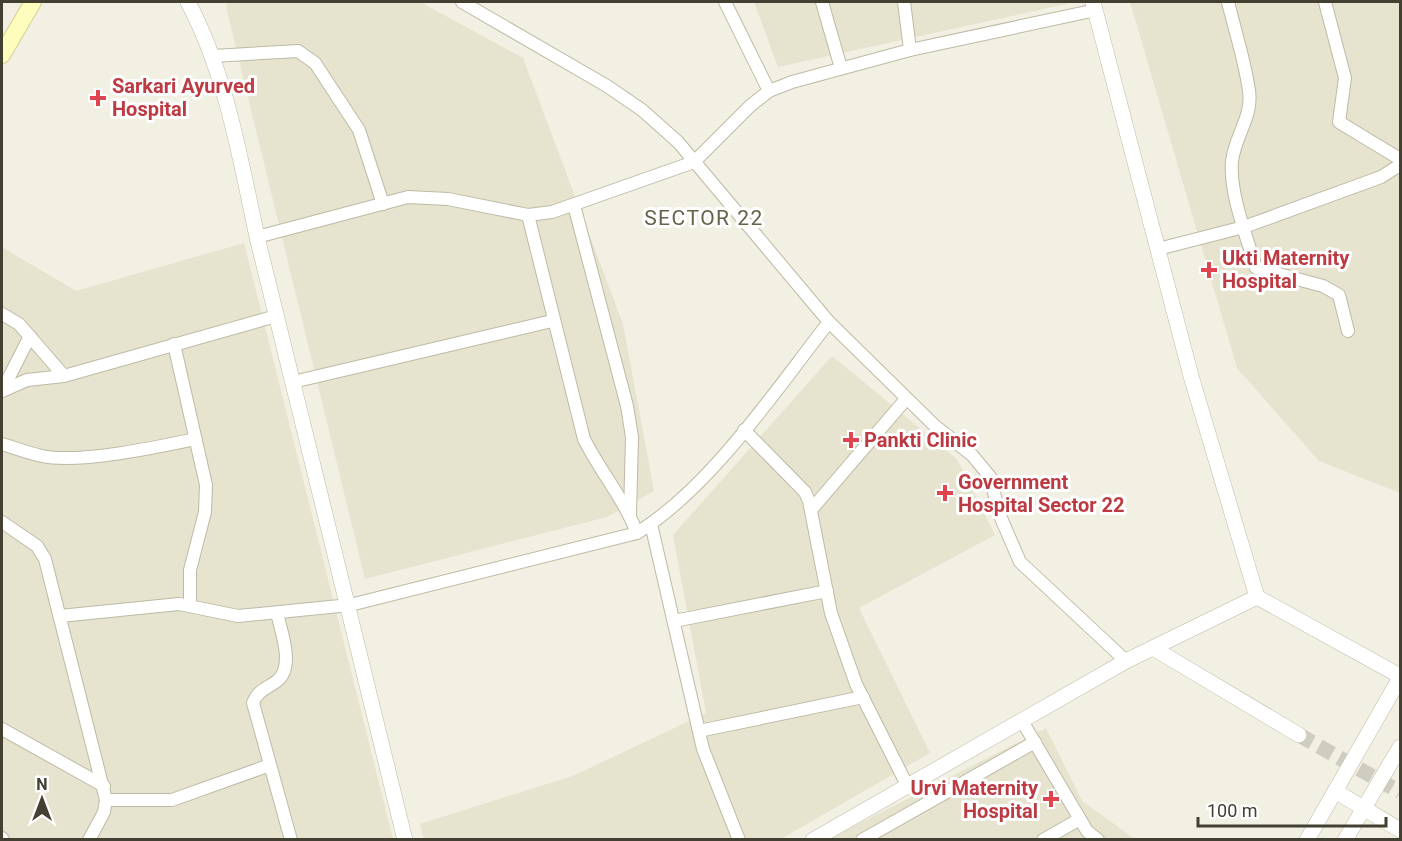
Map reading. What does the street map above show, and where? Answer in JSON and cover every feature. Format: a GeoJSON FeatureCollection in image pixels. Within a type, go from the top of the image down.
{"type":"FeatureCollection","features":[{"type":"Feature","properties":{"kind":"main road"},"geometry":{"type":"LineString","coordinates":[[2,56],[33,2]]}},
{"type":"Feature","properties":{"kind":"street"},"geometry":{"type":"LineString","coordinates":[[188,2],[206,35],[237,145],[276,316],[350,605],[405,840]]}},
{"type":"Feature","properties":{"kind":"street"},"geometry":{"type":"LineString","coordinates":[[462,2],[634,104],[678,142],[829,322],[935,426],[972,455],[991,478],[998,511],[1020,562],[1125,661]]}},
{"type":"Feature","properties":{"kind":"street"},"geometry":{"type":"LineString","coordinates":[[725,2],[769,91]]}},
{"type":"Feature","properties":{"kind":"street"},"geometry":{"type":"LineString","coordinates":[[822,2],[842,68]]}},
{"type":"Feature","properties":{"kind":"street"},"geometry":{"type":"LineString","coordinates":[[904,2],[910,50]]}},
{"type":"Feature","properties":{"kind":"street"},"geometry":{"type":"LineString","coordinates":[[1228,2],[1250,92],[1247,118],[1234,148],[1232,164],[1244,227],[1256,268],[1323,286],[1338,295],[1348,331]]}},
{"type":"Feature","properties":{"kind":"street"},"geometry":{"type":"LineString","coordinates":[[1325,2],[1345,78],[1338,122],[1401,159]]}},
{"type":"Feature","properties":{"kind":"street"},"geometry":{"type":"LineString","coordinates":[[257,237],[408,197],[448,198],[528,215],[552,212],[694,162],[769,91],[910,50],[1094,6],[1191,376],[1257,597],[1401,677],[1307,840]]}},
{"type":"Feature","properties":{"kind":"street"},"geometry":{"type":"LineString","coordinates":[[213,56],[297,51],[315,63],[359,130],[383,204]]}},
{"type":"Feature","properties":{"kind":"street"},"geometry":{"type":"LineString","coordinates":[[1158,249],[1244,227],[1381,177],[1401,165]]}},
{"type":"Feature","properties":{"kind":"street"},"geometry":{"type":"LineString","coordinates":[[574,205],[627,406],[632,437],[630,514]]}},
{"type":"Feature","properties":{"kind":"street"},"geometry":{"type":"LineString","coordinates":[[528,215],[552,321],[584,439],[597,465],[630,514],[637,533]]}},
{"type":"Feature","properties":{"kind":"street"},"geometry":{"type":"LineString","coordinates":[[2,314],[19,324],[64,376]]}},
{"type":"Feature","properties":{"kind":"street"},"geometry":{"type":"LineString","coordinates":[[2,391],[27,380],[64,376],[276,316]]}},
{"type":"Feature","properties":{"kind":"street"},"geometry":{"type":"LineString","coordinates":[[293,382],[552,321]]}},
{"type":"Feature","properties":{"kind":"street"},"geometry":{"type":"LineString","coordinates":[[60,616],[190,605],[238,616],[350,605],[637,533],[670,511],[744,430],[829,322]]}},
{"type":"Feature","properties":{"kind":"street"},"geometry":{"type":"LineString","coordinates":[[2,391],[30,336]]}},
{"type":"Feature","properties":{"kind":"street"},"geometry":{"type":"LineString","coordinates":[[174,344],[206,485],[205,512],[190,570],[190,605]]}},
{"type":"Feature","properties":{"kind":"street"},"geometry":{"type":"LineString","coordinates":[[812,510],[906,399]]}},
{"type":"Feature","properties":{"kind":"street"},"geometry":{"type":"LineString","coordinates":[[744,430],[805,492],[812,510],[831,613],[863,697],[907,785]]}},
{"type":"Feature","properties":{"kind":"street"},"geometry":{"type":"LineString","coordinates":[[2,444],[43,456],[70,458],[196,439]]}},
{"type":"Feature","properties":{"kind":"street"},"geometry":{"type":"LineString","coordinates":[[2,522],[37,546],[45,559],[104,786],[106,800],[104,812],[89,840]]}},
{"type":"Feature","properties":{"kind":"street"},"geometry":{"type":"LineString","coordinates":[[651,524],[703,749],[739,840]]}},
{"type":"Feature","properties":{"kind":"street"},"geometry":{"type":"LineString","coordinates":[[674,621],[827,591]]}},
{"type":"Feature","properties":{"kind":"street"},"geometry":{"type":"LineString","coordinates":[[813,840],[1125,661],[1257,597]]}},
{"type":"Feature","properties":{"kind":"street"},"geometry":{"type":"LineString","coordinates":[[277,612],[286,664],[278,680],[257,693],[253,703],[291,840]]}},
{"type":"Feature","properties":{"kind":"street"},"geometry":{"type":"LineString","coordinates":[[1153,648],[1299,735]]}},
{"type":"Feature","properties":{"kind":"street"},"geometry":{"type":"LineString","coordinates":[[699,731],[863,697]]}},
{"type":"Feature","properties":{"kind":"street"},"geometry":{"type":"LineString","coordinates":[[1022,721],[1087,831],[1098,840]]}},
{"type":"Feature","properties":{"kind":"street"},"geometry":{"type":"LineString","coordinates":[[2,729],[104,786]]}},
{"type":"Feature","properties":{"kind":"street"},"geometry":{"type":"LineString","coordinates":[[862,840],[1035,742]]}},
{"type":"Feature","properties":{"kind":"street"},"geometry":{"type":"LineString","coordinates":[[1345,840],[1401,747]]}},
{"type":"Feature","properties":{"kind":"street"},"geometry":{"type":"LineString","coordinates":[[106,800],[172,800],[270,765]]}},
{"type":"Feature","properties":{"kind":"street"},"geometry":{"type":"LineString","coordinates":[[1335,791],[1401,830]]}},
{"type":"Feature","properties":{"kind":"street"},"geometry":{"type":"LineString","coordinates":[[1043,840],[1080,819]]}},
{"type":"Feature","properties":{"kind":"shaded area"},"geometry":{"type":"Polygon","coordinates":[[[228,2],[420,2],[523,58],[623,324],[654,491],[607,517],[365,579],[226,7],[228,2]]]}},
{"type":"Feature","properties":{"kind":"shaded area"},"geometry":{"type":"Polygon","coordinates":[[[754,2],[1067,2],[1067,4],[778,67],[754,2]]]}},
{"type":"Feature","properties":{"kind":"shaded area"},"geometry":{"type":"Polygon","coordinates":[[[1130,2],[1400,2],[1400,493],[1319,461],[1237,368],[1130,2]]]}},
{"type":"Feature","properties":{"kind":"shaded area"},"geometry":{"type":"Polygon","coordinates":[[[244,243],[393,839],[2,840],[2,247],[76,291],[244,243]]]}},
{"type":"Feature","properties":{"kind":"shaded area"},"geometry":{"type":"Polygon","coordinates":[[[832,356],[957,459],[995,535],[859,608],[930,753],[781,839],[424,840],[420,824],[575,775],[706,713],[673,535],[832,356]]]}},
{"type":"Feature","properties":{"kind":"shaded area"},"geometry":{"type":"Polygon","coordinates":[[[1046,728],[1082,801],[1135,839],[827,840],[1046,728]]]}},
{"type":"Feature","properties":{"kind":"tunnel"},"geometry":{"type":"LineString","coordinates":[[1299,735],[1400,792]]}},
{"type":"Feature","properties":{"kind":"place","name":"Sarkari Ayurved Hospital"},"geometry":{"type":"Point","coordinates":[98,98]}},
{"type":"Feature","properties":{"kind":"place","name":"Ukti Maternity Hospital"},"geometry":{"type":"Point","coordinates":[1209,270]}},
{"type":"Feature","properties":{"kind":"place","name":"Pankti Clinic"},"geometry":{"type":"Point","coordinates":[851,440]}},
{"type":"Feature","properties":{"kind":"place","name":"Government Hospital Sector 22"},"geometry":{"type":"Point","coordinates":[945,493]}},
{"type":"Feature","properties":{"kind":"place","name":"Urvi Maternity Hospital"},"geometry":{"type":"Point","coordinates":[1051,799]}},
{"type":"Feature","properties":{"kind":"district","name":"SECTOR 22"},"geometry":{"type":"Point","coordinates":[704,218]}}]}
